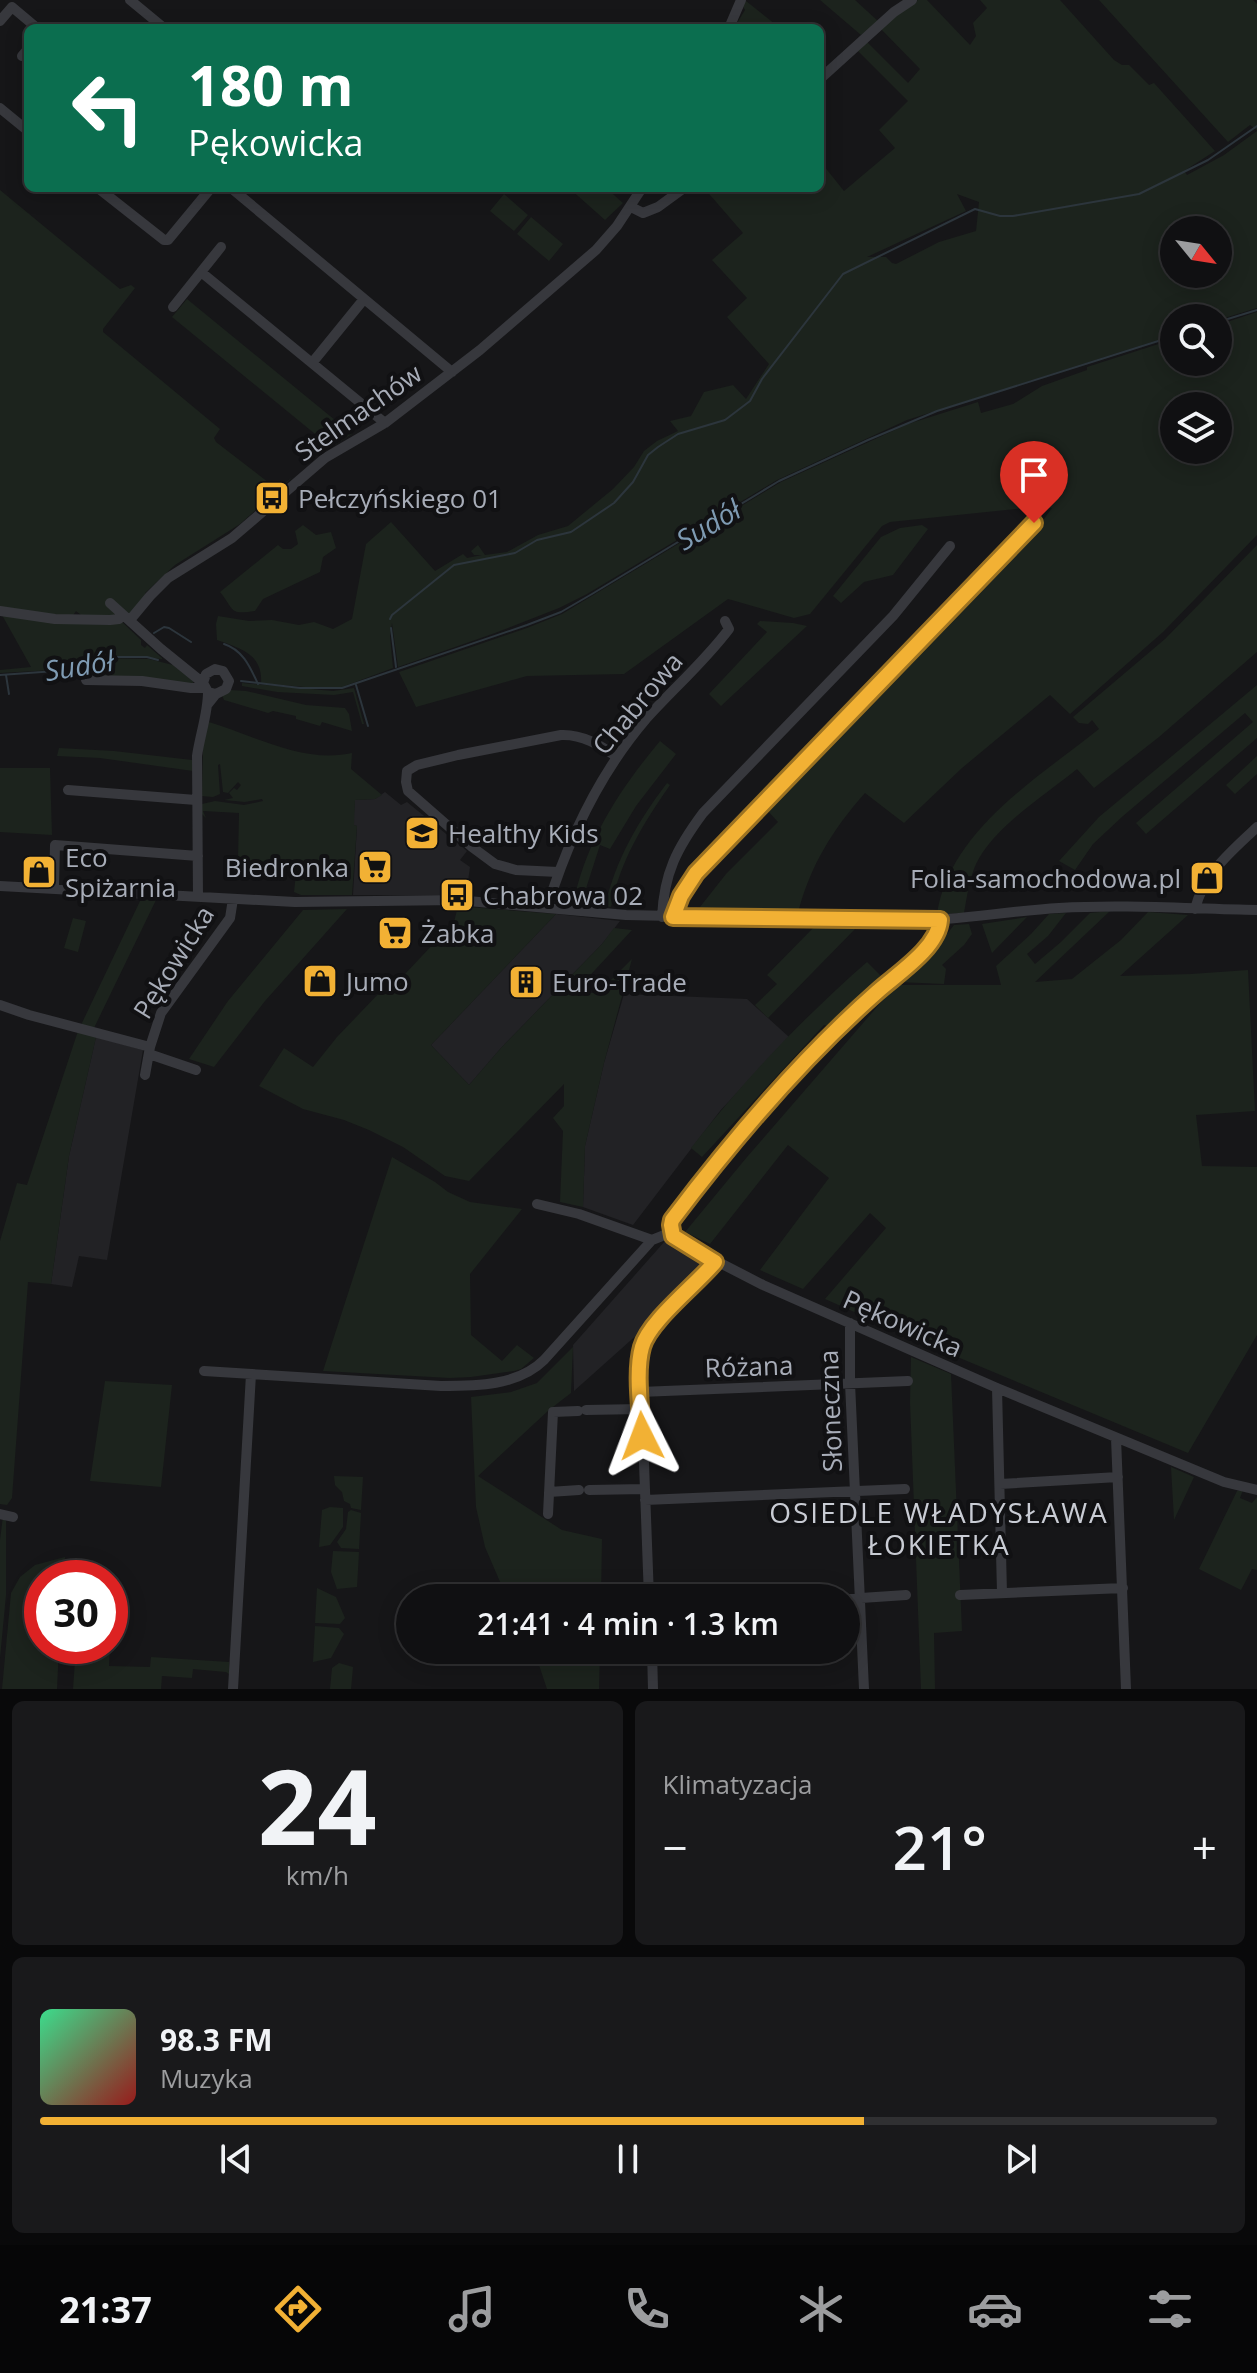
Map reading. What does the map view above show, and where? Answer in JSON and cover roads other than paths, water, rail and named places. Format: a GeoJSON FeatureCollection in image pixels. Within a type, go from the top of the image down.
{"type":"FeatureCollection","features":[{"type":"Feature","properties":{"kind":"street"},"geometry":{"type":"LineString","coordinates":[[130,0],[159,24]]}},
{"type":"Feature","properties":{"kind":"street"},"geometry":{"type":"LineString","coordinates":[[731,24],[741,0]]}},
{"type":"Feature","properties":{"kind":"street"},"geometry":{"type":"LineString","coordinates":[[824,75],[894,12],[912,0]]}},
{"type":"Feature","properties":{"kind":"street"},"geometry":{"type":"LineString","coordinates":[[0,21],[12,7],[32,24]]}},
{"type":"Feature","properties":{"kind":"street"},"geometry":{"type":"LineString","coordinates":[[0,108],[24,128]]}},
{"type":"Feature","properties":{"kind":"street"},"geometry":{"type":"LineString","coordinates":[[103,192],[164,240],[168,240],[208,192]]}},
{"type":"Feature","properties":{"kind":"street"},"geometry":{"type":"LineString","coordinates":[[236,192],[452,372]]}},
{"type":"Feature","properties":{"kind":"street","name":"Stelmachów"},"geometry":{"type":"LineString","coordinates":[[127,618],[168,578],[232,538],[325,458],[385,423],[452,372],[510,318],[582,262],[610,235],[640,192]]}},
{"type":"Feature","properties":{"kind":"street"},"geometry":{"type":"LineString","coordinates":[[631,207],[643,213],[651,211],[678,192]]}},
{"type":"Feature","properties":{"kind":"street"},"geometry":{"type":"LineString","coordinates":[[173,307],[221,247]]}},
{"type":"Feature","properties":{"kind":"street"},"geometry":{"type":"LineString","coordinates":[[201,272],[385,423]]}},
{"type":"Feature","properties":{"kind":"street"},"geometry":{"type":"LineString","coordinates":[[312,363],[364,299]]}},
{"type":"Feature","properties":{"kind":"street"},"geometry":{"type":"LineString","coordinates":[[668,917],[696,873],[1034,523]]}},
{"type":"Feature","properties":{"kind":"street"},"geometry":{"type":"LineString","coordinates":[[668,917],[663,894],[668,872],[683,841],[703,813],[893,616],[950,546]]}},
{"type":"Feature","properties":{"kind":"street"},"geometry":{"type":"LineString","coordinates":[[110,603],[208,689]]}},
{"type":"Feature","properties":{"kind":"street"},"geometry":{"type":"LineString","coordinates":[[0,611],[55,619],[127,618]]}},
{"type":"Feature","properties":{"kind":"street","name":"Chabrowa"},"geometry":{"type":"LineString","coordinates":[[547,908],[573,833],[617,757],[671,692],[720,641],[729,629],[725,621]]}},
{"type":"Feature","properties":{"kind":"street"},"geometry":{"type":"LineString","coordinates":[[86,680],[142,681],[224,692],[227,688],[228,677],[219,669],[209,671],[181,665]]}},
{"type":"Feature","properties":{"kind":"street"},"geometry":{"type":"LineString","coordinates":[[198,897],[197,756],[208,704],[204,676],[209,671]]}},
{"type":"Feature","properties":{"kind":"street"},"geometry":{"type":"LineString","coordinates":[[558,872],[516,870],[495,864],[408,791],[407,771],[417,765],[458,755],[561,735],[583,738],[617,757]]}},
{"type":"Feature","properties":{"kind":"street"},"geometry":{"type":"LineString","coordinates":[[68,790],[196,800]]}},
{"type":"Feature","properties":{"kind":"street"},"geometry":{"type":"LineString","coordinates":[[1195,909],[1200,891],[1214,869],[1257,827]]}},
{"type":"Feature","properties":{"kind":"street"},"geometry":{"type":"LineString","coordinates":[[54,888],[55,845],[198,856]]}},
{"type":"Feature","properties":{"kind":"street"},"geometry":{"type":"LineString","coordinates":[[0,886],[328,904],[457,900],[668,917],[940,920],[1059,908],[1125,906],[1257,910]]}},
{"type":"Feature","properties":{"kind":"street","name":"Pękowicka"},"geometry":{"type":"LineString","coordinates":[[145,1075],[161,1013],[230,918],[233,899]]}},
{"type":"Feature","properties":{"kind":"street"},"geometry":{"type":"LineString","coordinates":[[204,1371],[458,1386],[518,1379],[536,1368],[652,1240],[672,1232],[672,1220],[733,1141],[812,1054],[926,949],[938,934],[940,920]]}},
{"type":"Feature","properties":{"kind":"street","name":"Pękowicka"},"geometry":{"type":"LineString","coordinates":[[0,1005],[83,1028],[196,1070]]}},
{"type":"Feature","properties":{"kind":"street"},"geometry":{"type":"LineString","coordinates":[[537,1204],[569,1211],[652,1240]]}},
{"type":"Feature","properties":{"kind":"street","name":"Pękowicka"},"geometry":{"type":"LineString","coordinates":[[672,1232],[677,1239],[739,1275],[1116,1438],[1224,1482],[1257,1490]]}},
{"type":"Feature","properties":{"kind":"street"},"geometry":{"type":"LineString","coordinates":[[648,1584],[640,1355],[647,1335],[715,1262]]}},
{"type":"Feature","properties":{"kind":"street","name":"Słoneczna"},"geometry":{"type":"LineString","coordinates":[[850,1323],[859,1584]]}},
{"type":"Feature","properties":{"kind":"street"},"geometry":{"type":"LineString","coordinates":[[233,1689],[251,1374]]}},
{"type":"Feature","properties":{"kind":"street","name":"Różana"},"geometry":{"type":"LineString","coordinates":[[640,1392],[908,1381]]}},
{"type":"Feature","properties":{"kind":"street"},"geometry":{"type":"LineString","coordinates":[[997,1388],[1002,1593]]}},
{"type":"Feature","properties":{"kind":"street"},"geometry":{"type":"LineString","coordinates":[[548,1514],[553,1412],[641,1409]]}},
{"type":"Feature","properties":{"kind":"street"},"geometry":{"type":"LineString","coordinates":[[1116,1438],[1126,1689]]}},
{"type":"Feature","properties":{"kind":"street"},"geometry":{"type":"LineString","coordinates":[[1000,1484],[1118,1477]]}},
{"type":"Feature","properties":{"kind":"street"},"geometry":{"type":"LineString","coordinates":[[549,1492],[584,1490],[645,1494],[905,1489]]}},
{"type":"Feature","properties":{"kind":"street"},"geometry":{"type":"LineString","coordinates":[[0,1514],[13,1517]]}},
{"type":"Feature","properties":{"kind":"street"},"geometry":{"type":"LineString","coordinates":[[960,1595],[1123,1588]]}},
{"type":"Feature","properties":{"kind":"street"},"geometry":{"type":"LineString","coordinates":[[860,1598],[906,1595]]}},
{"type":"Feature","properties":{"kind":"street","name":"Słoneczna"},"geometry":{"type":"LineString","coordinates":[[860,1598],[864,1689]]}},
{"type":"Feature","properties":{"kind":"street"},"geometry":{"type":"LineString","coordinates":[[652,1664],[653,1689]]}},
{"type":"Feature","properties":{"kind":"waterway"},"geometry":{"type":"LineString","coordinates":[[390,619],[454,565],[515,553],[537,540],[571,532],[614,503],[633,482],[648,455],[658,447],[678,434],[725,420],[750,401],[762,379],[843,274],[975,209],[1013,216],[1139,194],[1208,160],[1257,126]]}},
{"type":"Feature","properties":{"kind":"waterway","name":"Sudół"},"geometry":{"type":"LineString","coordinates":[[1232,318],[1257,310]]}},
{"type":"Feature","properties":{"kind":"waterway","name":"Sudół"},"geometry":{"type":"LineString","coordinates":[[241,681],[300,688],[342,688],[527,625],[561,612],[779,481],[868,440],[937,411],[1160,340]]}},
{"type":"Feature","properties":{"kind":"waterway"},"geometry":{"type":"LineString","coordinates":[[154,633],[164,627],[169,628],[191,642]]}},
{"type":"Feature","properties":{"kind":"waterway"},"geometry":{"type":"LineString","coordinates":[[391,628],[396,667]]}},
{"type":"Feature","properties":{"kind":"waterway"},"geometry":{"type":"LineString","coordinates":[[224,644],[241,655],[258,684]]}},
{"type":"Feature","properties":{"kind":"waterway","name":"Sudół"},"geometry":{"type":"LineString","coordinates":[[0,675],[56,671],[97,657],[147,657],[158,660]]}},
{"type":"Feature","properties":{"kind":"waterway"},"geometry":{"type":"LineString","coordinates":[[6,675],[9,694]]}},
{"type":"Feature","properties":{"kind":"waterway"},"geometry":{"type":"LineString","coordinates":[[356,685],[368,726]]}},
{"type":"Feature","properties":{"kind":"place","name":"Pełczyńskiego 01"},"geometry":{"type":"Point","coordinates":[272,498]}},
{"type":"Feature","properties":{"kind":"place","name":"Healthy Kids"},"geometry":{"type":"Point","coordinates":[422,833]}},
{"type":"Feature","properties":{"kind":"place","name":"Biedronka"},"geometry":{"type":"Point","coordinates":[375,867]}},
{"type":"Feature","properties":{"kind":"place","name":"Eco Spiżarnia"},"geometry":{"type":"Point","coordinates":[39,872]}},
{"type":"Feature","properties":{"kind":"place","name":"Folia-samochodowa.pl"},"geometry":{"type":"Point","coordinates":[1207,878]}},
{"type":"Feature","properties":{"kind":"place","name":"Chabrowa 02"},"geometry":{"type":"Point","coordinates":[457,895]}},
{"type":"Feature","properties":{"kind":"place","name":"Żabka"},"geometry":{"type":"Point","coordinates":[395,933]}},
{"type":"Feature","properties":{"kind":"place","name":"Jumo"},"geometry":{"type":"Point","coordinates":[320,981]}},
{"type":"Feature","properties":{"kind":"place","name":"Euro-Trade"},"geometry":{"type":"Point","coordinates":[526,982]}},
{"type":"Feature","properties":{"kind":"district","name":"OSIEDLE WŁADYSŁAWA ŁOKIETKA"},"geometry":{"type":"Point","coordinates":[939,1528]}}]}
